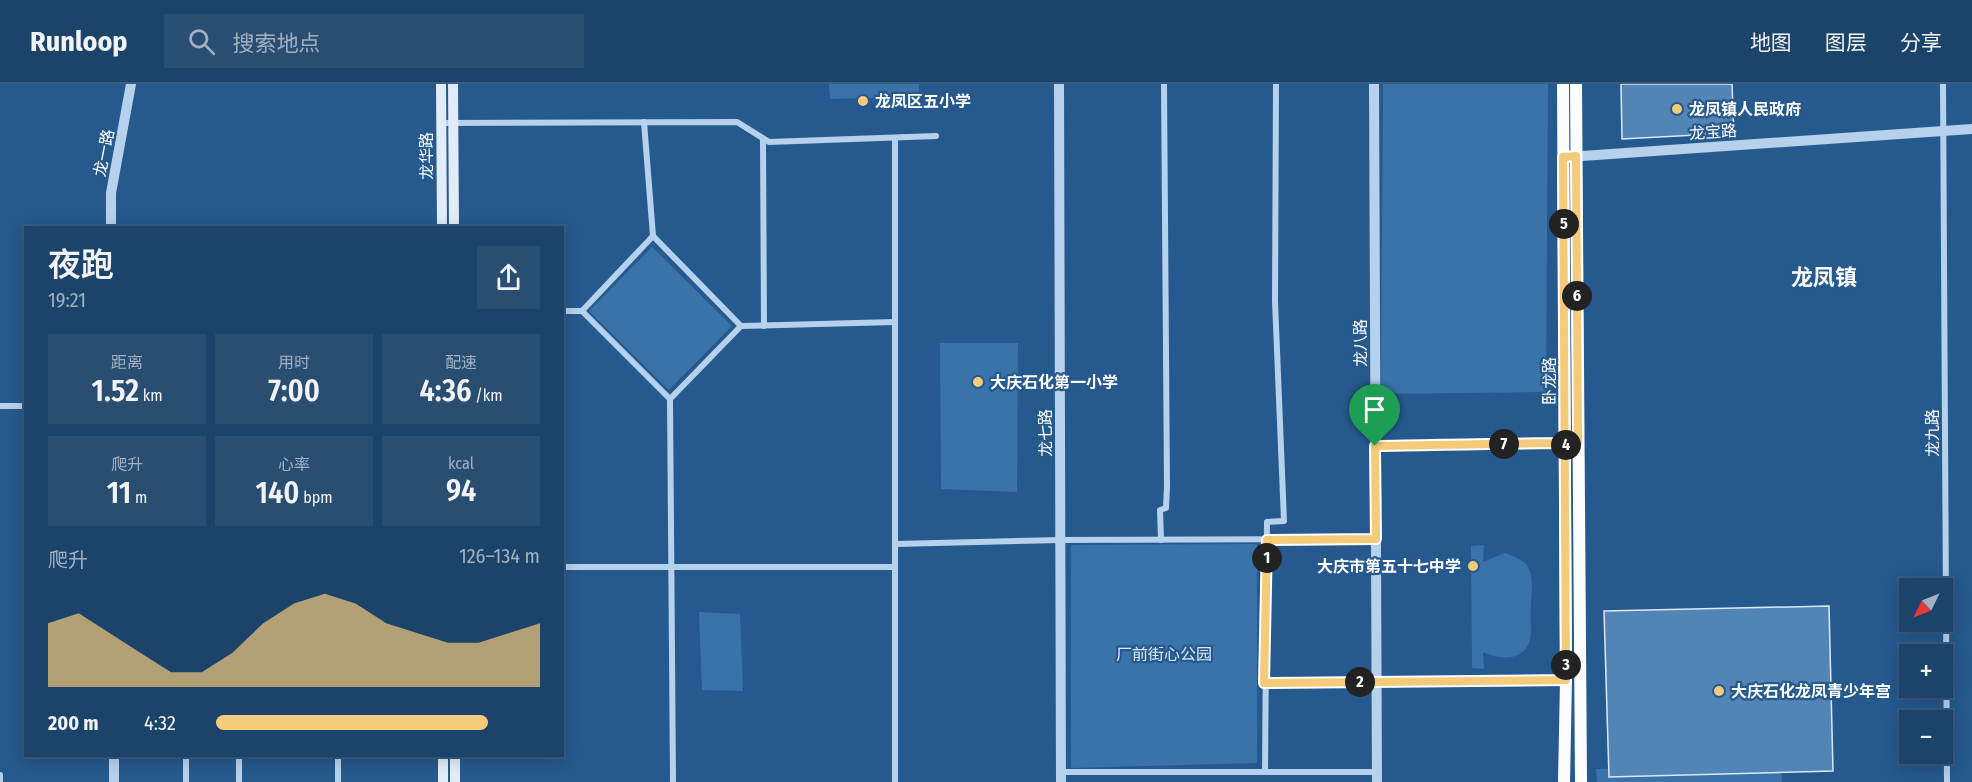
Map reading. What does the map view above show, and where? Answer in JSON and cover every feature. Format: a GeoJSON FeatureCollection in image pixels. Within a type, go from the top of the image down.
{"type":"FeatureCollection","features":[{"type":"Feature","properties":{"kind":"main road","name":"龙华路"},"geometry":{"type":"LineString","coordinates":[[441,84],[442,226]]}},
{"type":"Feature","properties":{"kind":"main road"},"geometry":{"type":"LineString","coordinates":[[453,84],[454,226]]}},
{"type":"Feature","properties":{"kind":"main road","name":"卧龙路"},"geometry":{"type":"LineString","coordinates":[[1563,84],[1570,157],[1572,443],[1581,782]]}},
{"type":"Feature","properties":{"kind":"main road","name":"卧龙路"},"geometry":{"type":"LineString","coordinates":[[1570,157],[1576,84]]}},
{"type":"Feature","properties":{"kind":"main road","name":"卧龙路"},"geometry":{"type":"LineString","coordinates":[[1564,782],[1572,443]]}},
{"type":"Feature","properties":{"kind":"main road"},"geometry":{"type":"LineString","coordinates":[[443,757],[443,782]]}},
{"type":"Feature","properties":{"kind":"main road"},"geometry":{"type":"LineString","coordinates":[[455,757],[455,782]]}},
{"type":"Feature","properties":{"kind":"street","name":"龙一路"},"geometry":{"type":"LineString","coordinates":[[111,226],[111,193],[131,84]]}},
{"type":"Feature","properties":{"kind":"street","name":"龙七路"},"geometry":{"type":"LineString","coordinates":[[1059,84],[1061,777]]}},
{"type":"Feature","properties":{"kind":"street"},"geometry":{"type":"LineString","coordinates":[[1161,540],[1160,510],[1166,508],[1167,486],[1164,84]]}},
{"type":"Feature","properties":{"kind":"street"},"geometry":{"type":"LineString","coordinates":[[1265,772],[1267,522],[1284,521],[1275,301],[1276,84]]}},
{"type":"Feature","properties":{"kind":"street","name":"龙八路"},"geometry":{"type":"LineString","coordinates":[[1374,84],[1377,777]]}},
{"type":"Feature","properties":{"kind":"street","name":"龙九路"},"geometry":{"type":"LineString","coordinates":[[1943,84],[1947,782]]}},
{"type":"Feature","properties":{"kind":"street"},"geometry":{"type":"LineString","coordinates":[[644,122],[653,236],[741,326],[895,322]]}},
{"type":"Feature","properties":{"kind":"street"},"geometry":{"type":"LineString","coordinates":[[441,123],[737,122],[770,142],[936,136]]}},
{"type":"Feature","properties":{"kind":"street","name":"龙宝路"},"geometry":{"type":"LineString","coordinates":[[1570,157],[1972,129]]}},
{"type":"Feature","properties":{"kind":"street"},"geometry":{"type":"LineString","coordinates":[[895,138],[895,782]]}},
{"type":"Feature","properties":{"kind":"street"},"geometry":{"type":"LineString","coordinates":[[764,139],[764,326]]}},
{"type":"Feature","properties":{"kind":"street"},"geometry":{"type":"LineString","coordinates":[[582,311],[653,236]]}},
{"type":"Feature","properties":{"kind":"street"},"geometry":{"type":"LineString","coordinates":[[564,311],[582,311],[670,399]]}},
{"type":"Feature","properties":{"kind":"street"},"geometry":{"type":"LineString","coordinates":[[674,782],[670,399],[741,326]]}},
{"type":"Feature","properties":{"kind":"street"},"geometry":{"type":"LineString","coordinates":[[0,406],[24,406]]}},
{"type":"Feature","properties":{"kind":"street"},"geometry":{"type":"LineString","coordinates":[[1375,446],[1572,443]]}},
{"type":"Feature","properties":{"kind":"street"},"geometry":{"type":"LineString","coordinates":[[895,544],[1060,540],[1376,539]]}},
{"type":"Feature","properties":{"kind":"street"},"geometry":{"type":"LineString","coordinates":[[564,567],[895,567]]}},
{"type":"Feature","properties":{"kind":"street"},"geometry":{"type":"LineString","coordinates":[[1264,683],[1566,680]]}},
{"type":"Feature","properties":{"kind":"street"},"geometry":{"type":"LineString","coordinates":[[114,757],[114,782]]}},
{"type":"Feature","properties":{"kind":"street"},"geometry":{"type":"LineString","coordinates":[[186,757],[186,782]]}},
{"type":"Feature","properties":{"kind":"street"},"geometry":{"type":"LineString","coordinates":[[239,757],[239,782]]}},
{"type":"Feature","properties":{"kind":"street"},"geometry":{"type":"LineString","coordinates":[[338,757],[338,782]]}},
{"type":"Feature","properties":{"kind":"street"},"geometry":{"type":"LineString","coordinates":[[1061,777],[1265,772],[1377,777]]}},
{"type":"Feature","properties":{"kind":"street"},"geometry":{"type":"LineString","coordinates":[[0,775],[0,782]]}},
{"type":"Feature","properties":{"kind":"green space"},"geometry":{"type":"Polygon","coordinates":[[[829,84],[919,84],[919,97],[830,99],[829,84]]]}},
{"type":"Feature","properties":{"kind":"green space"},"geometry":{"type":"Polygon","coordinates":[[[1383,84],[1548,84],[1546,392],[1381,394],[1383,84]]]}},
{"type":"Feature","properties":{"kind":"green space"},"geometry":{"type":"Polygon","coordinates":[[[652,247],[732,326],[669,390],[589,311],[652,247]]]}},
{"type":"Feature","properties":{"kind":"green space"},"geometry":{"type":"Polygon","coordinates":[[[940,343],[1018,343],[1017,492],[941,489],[940,343]]]}},
{"type":"Feature","properties":{"kind":"green space","name":"厂前街心公园"},"geometry":{"type":"Polygon","coordinates":[[[1257,544],[1257,763],[1071,768],[1071,545],[1257,544]]]}},
{"type":"Feature","properties":{"kind":"green space"},"geometry":{"type":"Polygon","coordinates":[[[1484,545],[1483,562],[1505,553],[1516,557],[1529,568],[1532,584],[1531,635],[1527,646],[1523,652],[1511,657],[1496,657],[1483,652],[1484,669],[1472,668],[1471,546],[1484,545]]]}},
{"type":"Feature","properties":{"kind":"green space"},"geometry":{"type":"Polygon","coordinates":[[[699,612],[740,614],[743,691],[702,690],[699,612]]]}},
{"type":"Feature","properties":{"kind":"green space"},"geometry":{"type":"Polygon","coordinates":[[[1781,763],[1782,782],[1597,782],[1596,769],[1781,763]]]}},
{"type":"Feature","properties":{"kind":"building","name":"龙凤镇人民政府"},"geometry":{"type":"Polygon","coordinates":[[[1621,84],[1732,84],[1734,133],[1622,139],[1621,84]]]}},
{"type":"Feature","properties":{"kind":"building","name":"大庆石化龙凤青少年宫"},"geometry":{"type":"Polygon","coordinates":[[[1829,606],[1833,771],[1609,777],[1604,611],[1829,606]]]}},
{"type":"Feature","properties":{"kind":"place","name":"龙凤区五小学"},"geometry":{"type":"Point","coordinates":[863,101]}},
{"type":"Feature","properties":{"kind":"place","name":"龙凤镇人民政府"},"geometry":{"type":"Point","coordinates":[1677,109]}},
{"type":"Feature","properties":{"kind":"place","name":"大庆石化第一小学"},"geometry":{"type":"Point","coordinates":[978,382]}},
{"type":"Feature","properties":{"kind":"place","name":"大庆市第五十七中学"},"geometry":{"type":"Point","coordinates":[1473,566]}},
{"type":"Feature","properties":{"kind":"place","name":"大庆石化龙凤青少年宫"},"geometry":{"type":"Point","coordinates":[1719,691]}},
{"type":"Feature","properties":{"kind":"district","name":"龙凤镇"},"geometry":{"type":"Point","coordinates":[1824,277]}},
{"type":"Feature","properties":{"kind":"route"},"geometry":{"type":"LineString","coordinates":[[1375,446],[1376,539],[1267,540],[1264,683],[1566,680],[1566,443],[1563,157],[1576,156],[1578,443],[1566,443],[1375,446]]}}]}
